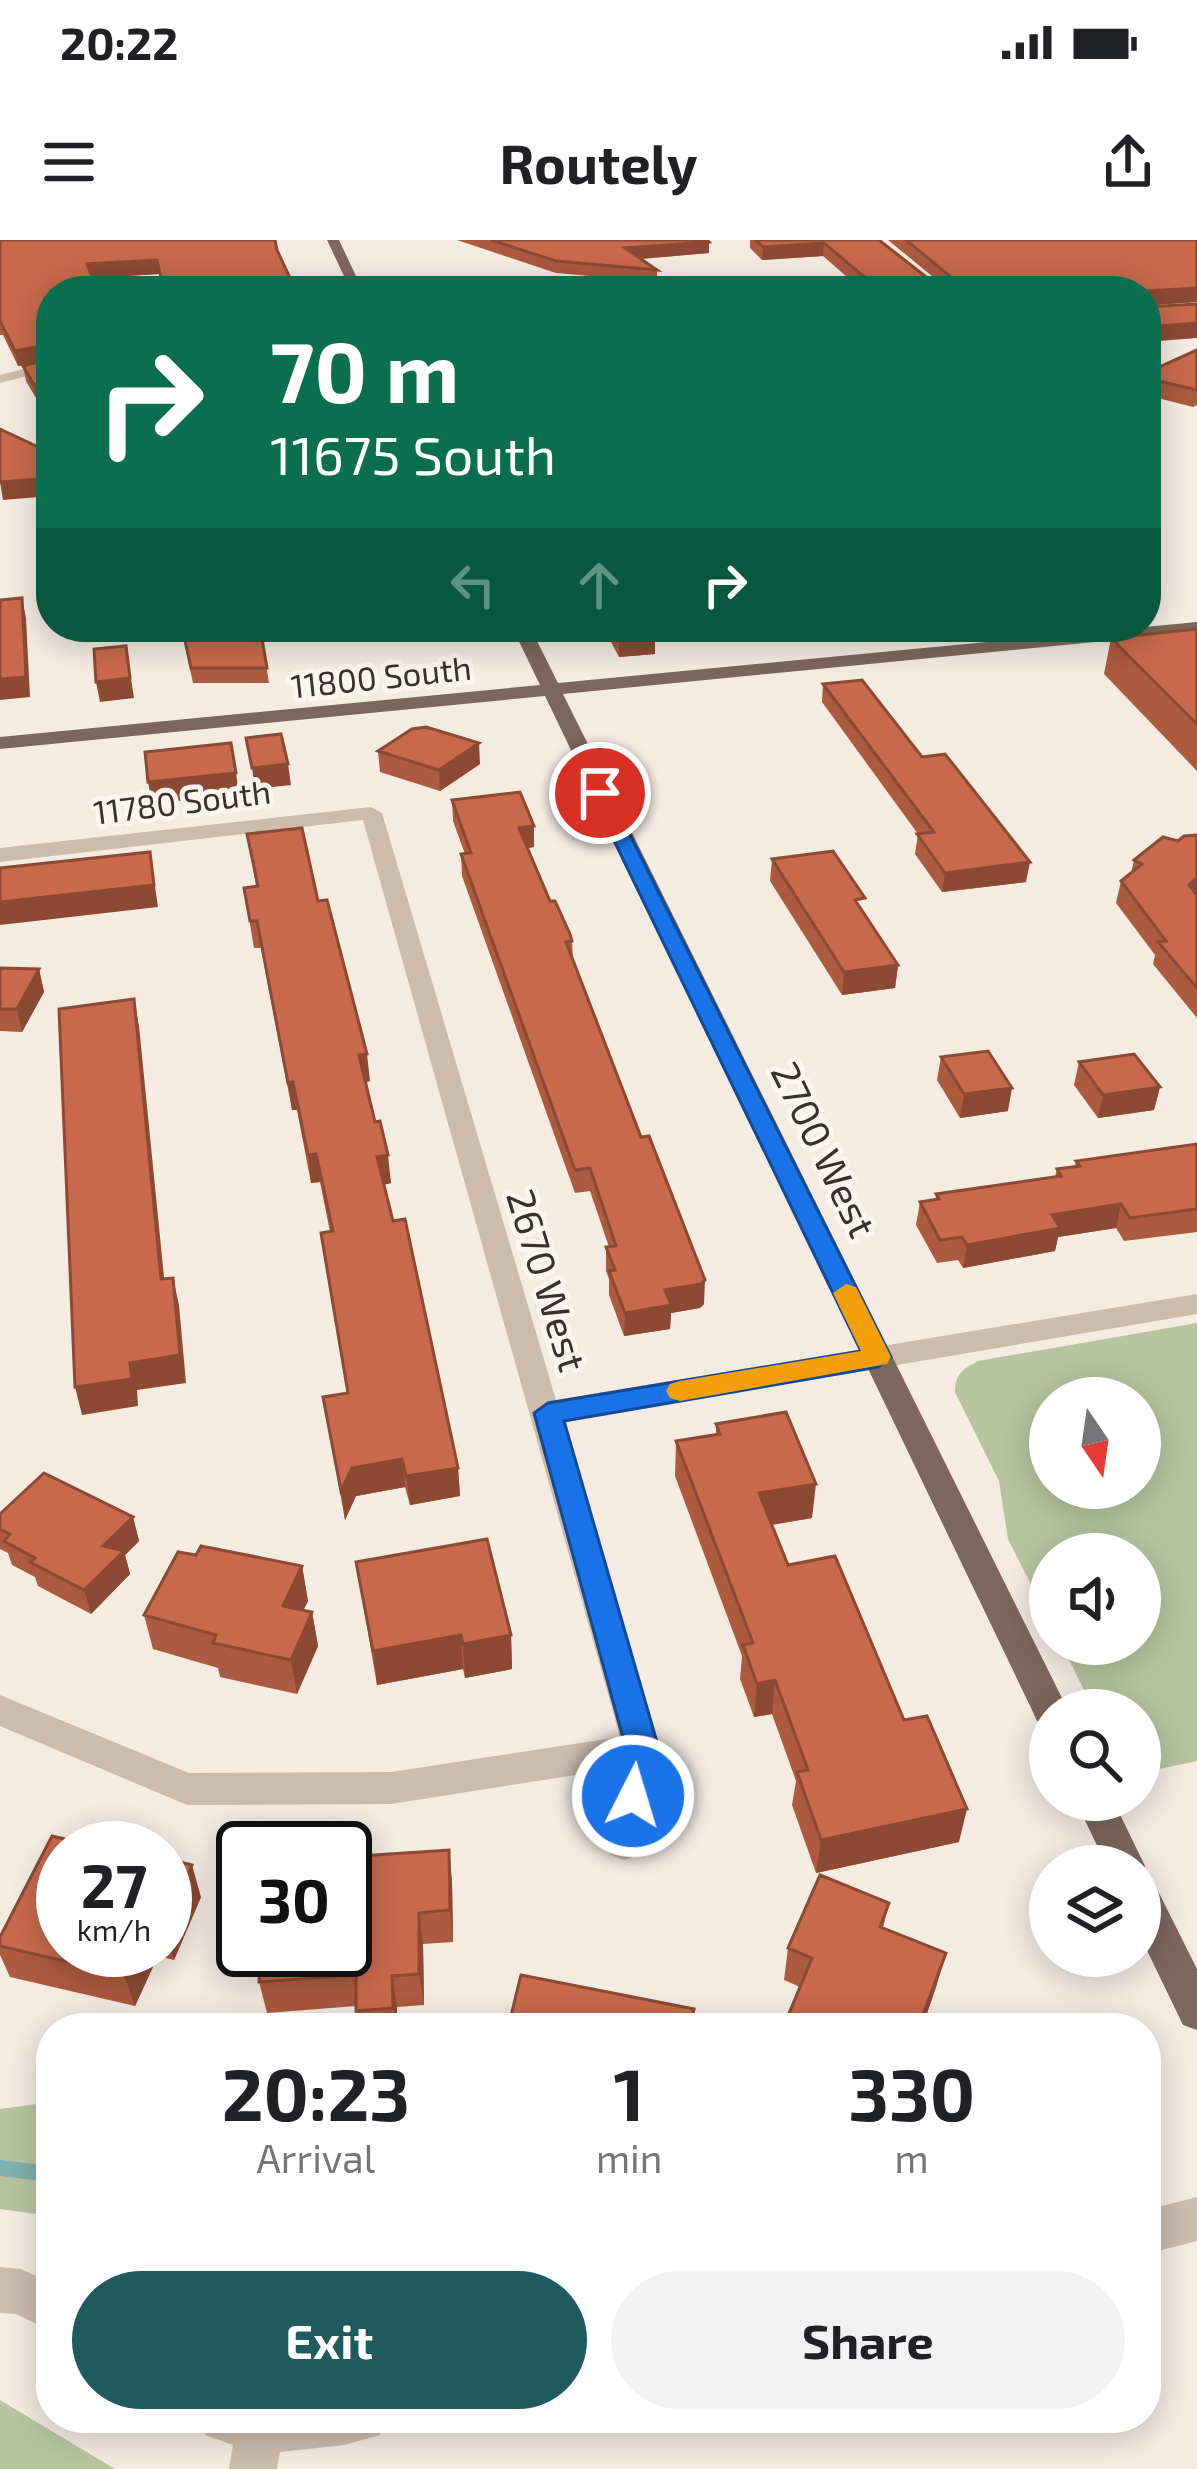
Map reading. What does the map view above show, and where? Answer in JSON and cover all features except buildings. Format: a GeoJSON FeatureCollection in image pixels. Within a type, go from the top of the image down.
{"type":"FeatureCollection","features":[{"type":"Feature","properties":{"kind":"main road"},"geometry":{"type":"LineString","coordinates":[[334,240],[351,276]]}},
{"type":"Feature","properties":{"kind":"main road","name":"11800 South"},"geometry":{"type":"LineString","coordinates":[[1161,630],[1197,627]]}},
{"type":"Feature","properties":{"kind":"main road","name":"2700 West"},"geometry":{"type":"LineString","coordinates":[[528,642],[1040,1689]]}},
{"type":"Feature","properties":{"kind":"main road","name":"11800 South"},"geometry":{"type":"LineString","coordinates":[[0,743],[1043,642]]}},
{"type":"Feature","properties":{"kind":"main road"},"geometry":{"type":"LineString","coordinates":[[1161,1937],[1197,2011]]}},
{"type":"Feature","properties":{"kind":"street"},"geometry":{"type":"LineString","coordinates":[[0,379],[36,370]]}},
{"type":"Feature","properties":{"kind":"street","name":"11780 South"},"geometry":{"type":"LineString","coordinates":[[0,855],[371,813]]}},
{"type":"Feature","properties":{"kind":"street","name":"2670 West"},"geometry":{"type":"LineString","coordinates":[[371,813],[642,1749],[624,1843]]}},
{"type":"Feature","properties":{"kind":"street"},"geometry":{"type":"LineString","coordinates":[[548,1413],[1197,1304]]}},
{"type":"Feature","properties":{"kind":"street"},"geometry":{"type":"LineString","coordinates":[[0,1710],[187,1790],[391,1788],[642,1749]]}},
{"type":"Feature","properties":{"kind":"street"},"geometry":{"type":"LineString","coordinates":[[1161,2228],[1197,2219]]}},
{"type":"Feature","properties":{"kind":"street"},"geometry":{"type":"LineString","coordinates":[[0,2290],[21,2292],[36,2300]]}},
{"type":"Feature","properties":{"kind":"street"},"geometry":{"type":"LineString","coordinates":[[244,2439],[280,2433]]}},
{"type":"Feature","properties":{"kind":"green space"},"geometry":{"type":"Polygon","coordinates":[[[1197,1323],[1197,1761],[1161,1769],[1161,1689],[1084,1689],[1072,1665],[1161,1665],[1161,1533],[1029,1533],[1029,1580],[1008,1539],[999,1481],[955,1392],[956,1381],[978,1361],[1197,1323]]]}},
{"type":"Feature","properties":{"kind":"green space"},"geometry":{"type":"Polygon","coordinates":[[[36,2104],[36,2214],[0,2209],[0,2109],[36,2104]]]}},
{"type":"Feature","properties":{"kind":"green space"},"geometry":{"type":"Polygon","coordinates":[[[0,2400],[36,2422],[36,2433],[55,2433],[115,2469],[0,2469],[0,2400]]]}},
{"type":"Feature","properties":{"kind":"waterway"},"geometry":{"type":"LineString","coordinates":[[0,2168],[36,2172]]}},
{"type":"Feature","properties":{"kind":"slow traffic"},"geometry":{"type":"LineString","coordinates":[[680,1391],[878,1357],[846,1293]]}},
{"type":"Feature","properties":{"kind":"route"},"geometry":{"type":"LineString","coordinates":[[600,793],[878,1357],[548,1413],[642,1749],[633,1796]]}}]}
